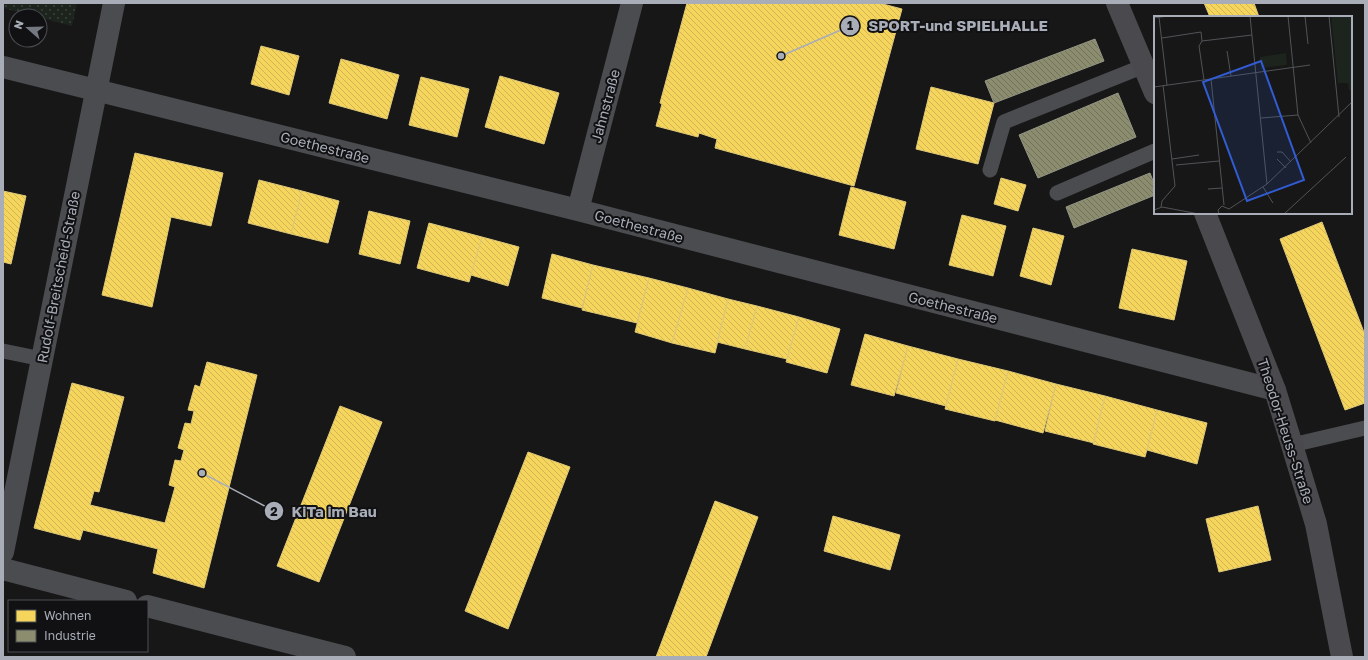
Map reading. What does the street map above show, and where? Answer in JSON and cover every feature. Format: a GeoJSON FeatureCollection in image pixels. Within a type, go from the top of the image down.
{"type":"FeatureCollection","features":[{"type":"Feature","properties":{"kind":"street","name":"Rudolf-Breitscheid-Straße"},"geometry":{"type":"LineString","coordinates":[[3,552],[114,3]]}},
{"type":"Feature","properties":{"kind":"street","name":"Jahnstraße"},"geometry":{"type":"LineString","coordinates":[[578,210],[632,3]]}},
{"type":"Feature","properties":{"kind":"street"},"geometry":{"type":"LineString","coordinates":[[1117,3],[1154,90]]}},
{"type":"Feature","properties":{"kind":"street","name":"Goethestraße"},"geometry":{"type":"LineString","coordinates":[[3,67],[578,210],[1275,390]]}},
{"type":"Feature","properties":{"kind":"street","name":"Theodor-Heuss-Straße"},"geometry":{"type":"LineString","coordinates":[[1205,214],[1275,390],[1292,445],[1316,524],[1342,657]]}},
{"type":"Feature","properties":{"kind":"street"},"geometry":{"type":"LineString","coordinates":[[3,569],[122,600]]}},
{"type":"Feature","properties":{"kind":"street"},"geometry":{"type":"LineString","coordinates":[[148,606],[345,657]]}},
{"type":"Feature","properties":{"kind":"lane"},"geometry":{"type":"LineString","coordinates":[[990,170],[1004,122],[1144,66]]}},
{"type":"Feature","properties":{"kind":"lane"},"geometry":{"type":"LineString","coordinates":[[1057,193],[1154,151]]}},
{"type":"Feature","properties":{"kind":"lane"},"geometry":{"type":"LineString","coordinates":[[3,352],[42,359]]}},
{"type":"Feature","properties":{"kind":"lane"},"geometry":{"type":"LineString","coordinates":[[1292,445],[1365,428]]}},
{"type":"Feature","properties":{"kind":"shaded area"},"geometry":{"type":"Polygon","coordinates":[[[3,3],[77,3],[72,26],[48,20],[48,8],[8,8],[8,9],[3,8],[3,3]]]}},
{"type":"Feature","properties":{"kind":"building: Wohnen"},"geometry":{"type":"Polygon","coordinates":[[[687,3],[879,3],[902,9],[854,186],[715,148],[717,139],[699,133],[698,137],[656,126],[662,104],[660,103],[687,3]]]}},
{"type":"Feature","properties":{"kind":"building: Wohnen"},"geometry":{"type":"Polygon","coordinates":[[[1204,3],[1254,3],[1259,16],[1210,16],[1204,3]]]}},
{"type":"Feature","properties":{"kind":"building: Wohnen"},"geometry":{"type":"Polygon","coordinates":[[[261,46],[299,56],[289,95],[251,84],[261,46]]]}},
{"type":"Feature","properties":{"kind":"building: Wohnen"},"geometry":{"type":"Polygon","coordinates":[[[341,59],[399,75],[387,119],[329,103],[341,59]]]}},
{"type":"Feature","properties":{"kind":"building: Wohnen"},"geometry":{"type":"Polygon","coordinates":[[[500,76],[559,93],[544,144],[485,127],[500,76]]]}},
{"type":"Feature","properties":{"kind":"building: Wohnen"},"geometry":{"type":"Polygon","coordinates":[[[421,77],[469,89],[457,137],[409,125],[421,77]]]}},
{"type":"Feature","properties":{"kind":"building: Wohnen"},"geometry":{"type":"Polygon","coordinates":[[[931,87],[994,103],[978,164],[916,149],[931,87]]]}},
{"type":"Feature","properties":{"kind":"building: Wohnen"},"geometry":{"type":"Polygon","coordinates":[[[135,153],[223,173],[211,226],[171,217],[152,307],[102,295],[135,153]]]}},
{"type":"Feature","properties":{"kind":"building: Wohnen"},"geometry":{"type":"Polygon","coordinates":[[[1001,178],[1026,185],[1018,211],[994,204],[1001,178]]]}},
{"type":"Feature","properties":{"kind":"building: Wohnen"},"geometry":{"type":"Polygon","coordinates":[[[259,180],[302,191],[291,234],[248,223],[259,180]]]}},
{"type":"Feature","properties":{"kind":"building: Wohnen"},"geometry":{"type":"Polygon","coordinates":[[[851,187],[906,202],[894,249],[839,235],[851,187]]]}},
{"type":"Feature","properties":{"kind":"building: Wohnen"},"geometry":{"type":"Polygon","coordinates":[[[3,191],[26,196],[11,264],[3,262],[3,191]]]}},
{"type":"Feature","properties":{"kind":"building: Wohnen"},"geometry":{"type":"Polygon","coordinates":[[[302,191],[339,201],[328,243],[291,234],[302,191]]]}},
{"type":"Feature","properties":{"kind":"building: Wohnen"},"geometry":{"type":"Polygon","coordinates":[[[369,211],[410,221],[400,264],[359,254],[369,211]]]}},
{"type":"Feature","properties":{"kind":"building: Wohnen"},"geometry":{"type":"Polygon","coordinates":[[[962,215],[1006,226],[993,276],[949,265],[962,215]]]}},
{"type":"Feature","properties":{"kind":"building: Wohnen"},"geometry":{"type":"Polygon","coordinates":[[[1322,222],[1365,335],[1365,403],[1345,410],[1280,239],[1322,222]]]}},
{"type":"Feature","properties":{"kind":"building: Wohnen"},"geometry":{"type":"Polygon","coordinates":[[[429,223],[482,237],[469,282],[417,268],[429,223]]]}},
{"type":"Feature","properties":{"kind":"building: Wohnen"},"geometry":{"type":"Polygon","coordinates":[[[1033,228],[1064,236],[1051,285],[1020,276],[1033,228]]]}},
{"type":"Feature","properties":{"kind":"building: Wohnen"},"geometry":{"type":"Polygon","coordinates":[[[482,237],[519,247],[508,286],[471,275],[482,237]]]}},
{"type":"Feature","properties":{"kind":"building: Wohnen"},"geometry":{"type":"Polygon","coordinates":[[[1132,249],[1187,261],[1174,320],[1119,308],[1132,249]]]}},
{"type":"Feature","properties":{"kind":"building: Wohnen"},"geometry":{"type":"Polygon","coordinates":[[[552,254],[593,265],[582,308],[542,298],[552,254]]]}},
{"type":"Feature","properties":{"kind":"building: Wohnen"},"geometry":{"type":"Polygon","coordinates":[[[593,265],[649,278],[637,323],[582,310],[593,265]]]}},
{"type":"Feature","properties":{"kind":"building: Wohnen"},"geometry":{"type":"Polygon","coordinates":[[[649,278],[688,288],[672,343],[635,332],[649,278]]]}},
{"type":"Feature","properties":{"kind":"building: Wohnen"},"geometry":{"type":"Polygon","coordinates":[[[688,288],[728,299],[715,353],[672,343],[688,288]]]}},
{"type":"Feature","properties":{"kind":"building: Wohnen"},"geometry":{"type":"Polygon","coordinates":[[[728,299],[757,306],[745,349],[717,342],[728,299]]]}},
{"type":"Feature","properties":{"kind":"building: Wohnen"},"geometry":{"type":"Polygon","coordinates":[[[757,306],[799,317],[787,359],[745,349],[757,306]]]}},
{"type":"Feature","properties":{"kind":"building: Wohnen"},"geometry":{"type":"Polygon","coordinates":[[[799,317],[840,329],[827,373],[786,362],[799,317]]]}},
{"type":"Feature","properties":{"kind":"building: Wohnen"},"geometry":{"type":"Polygon","coordinates":[[[865,334],[908,346],[894,396],[851,385],[865,334]]]}},
{"type":"Feature","properties":{"kind":"building: Wohnen"},"geometry":{"type":"Polygon","coordinates":[[[908,346],[958,359],[946,406],[896,393],[908,346]]]}},
{"type":"Feature","properties":{"kind":"building: Wohnen"},"geometry":{"type":"Polygon","coordinates":[[[958,359],[1008,371],[995,421],[945,409],[958,359]]]}},
{"type":"Feature","properties":{"kind":"building: Wohnen"},"geometry":{"type":"Polygon","coordinates":[[[207,362],[257,375],[204,588],[153,573],[158,549],[83,530],[80,540],[34,528],[72,383],[124,397],[99,492],[94,491],[90,505],[165,523],[175,487],[169,485],[175,460],[181,461],[184,450],[178,448],[185,423],[191,424],[194,411],[188,410],[195,385],[200,387],[207,362]]]}},
{"type":"Feature","properties":{"kind":"building: Wohnen"},"geometry":{"type":"Polygon","coordinates":[[[1008,371],[1056,384],[1043,433],[995,420],[1008,371]]]}},
{"type":"Feature","properties":{"kind":"building: Wohnen"},"geometry":{"type":"Polygon","coordinates":[[[1056,384],[1105,396],[1094,443],[1045,431],[1056,384]]]}},
{"type":"Feature","properties":{"kind":"building: Wohnen"},"geometry":{"type":"Polygon","coordinates":[[[1105,396],[1157,410],[1145,457],[1093,444],[1105,396]]]}},
{"type":"Feature","properties":{"kind":"building: Wohnen"},"geometry":{"type":"Polygon","coordinates":[[[340,406],[382,422],[319,582],[277,566],[340,406]]]}},
{"type":"Feature","properties":{"kind":"building: Wohnen"},"geometry":{"type":"Polygon","coordinates":[[[1157,410],[1207,423],[1197,464],[1147,450],[1157,410]]]}},
{"type":"Feature","properties":{"kind":"building: Wohnen"},"geometry":{"type":"Polygon","coordinates":[[[528,452],[570,467],[508,629],[465,611],[528,452]]]}},
{"type":"Feature","properties":{"kind":"building: Wohnen"},"geometry":{"type":"Polygon","coordinates":[[[715,501],[758,517],[706,657],[656,657],[715,501]]]}},
{"type":"Feature","properties":{"kind":"building: Wohnen"},"geometry":{"type":"Polygon","coordinates":[[[1258,506],[1271,560],[1219,572],[1206,519],[1258,506]]]}},
{"type":"Feature","properties":{"kind":"building: Wohnen"},"geometry":{"type":"Polygon","coordinates":[[[833,516],[900,535],[890,570],[824,551],[833,516]]]}},
{"type":"Feature","properties":{"kind":"building: Industrie"},"geometry":{"type":"Polygon","coordinates":[[[1095,39],[1104,61],[994,103],[985,81],[1095,39]]]}},
{"type":"Feature","properties":{"kind":"building: Industrie"},"geometry":{"type":"Polygon","coordinates":[[[1118,93],[1136,137],[1038,178],[1019,135],[1118,93]]]}},
{"type":"Feature","properties":{"kind":"building: Industrie"},"geometry":{"type":"Polygon","coordinates":[[[1150,173],[1154,183],[1154,195],[1074,228],[1066,207],[1150,173]]]}},
{"type":"Feature","properties":{"kind":"place","name":"SPORT-und SPIELHALLE"},"geometry":{"type":"Point","coordinates":[781,56]}},
{"type":"Feature","properties":{"kind":"place","name":"KiTa im Bau"},"geometry":{"type":"Point","coordinates":[202,473]}}]}
